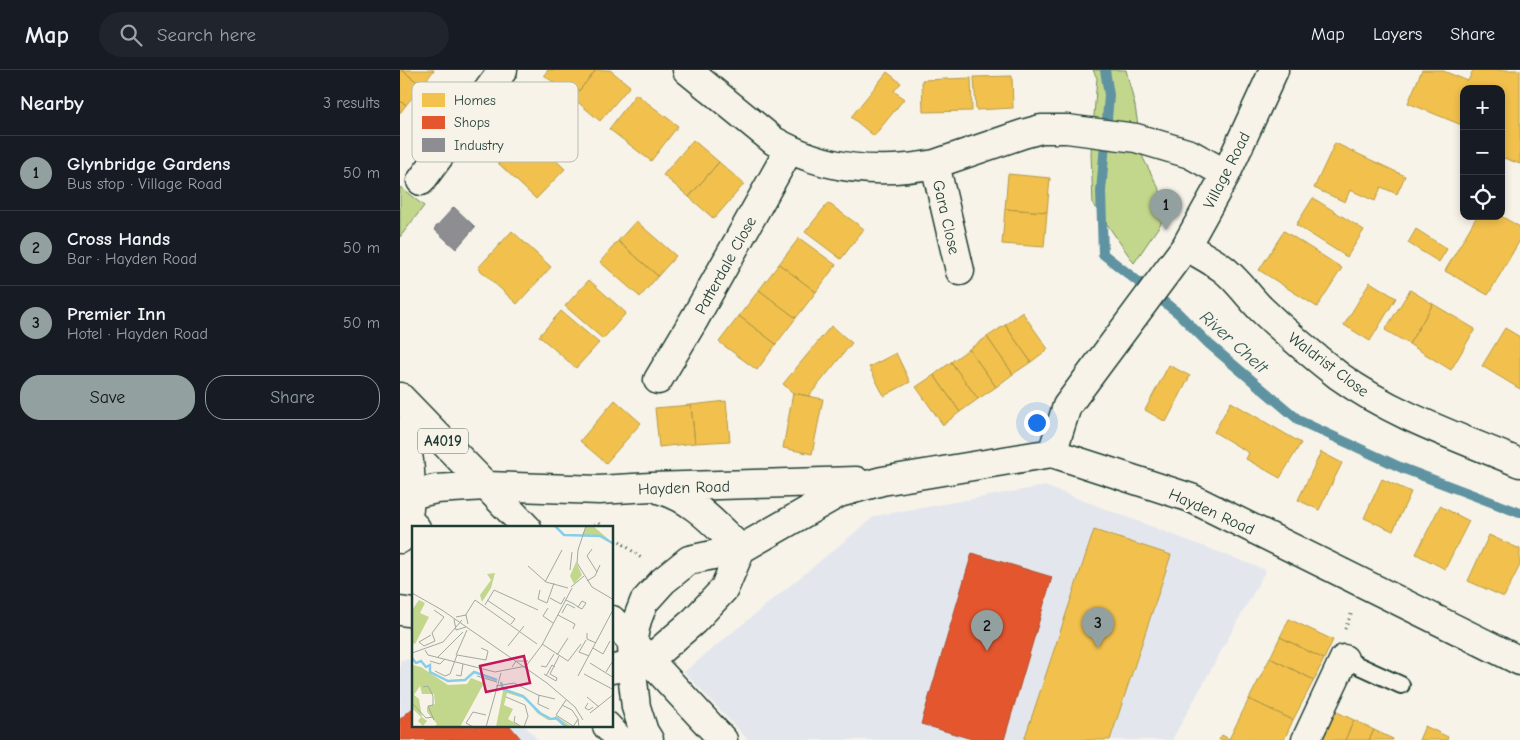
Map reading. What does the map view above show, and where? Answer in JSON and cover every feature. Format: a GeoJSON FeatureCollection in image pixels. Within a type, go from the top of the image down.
{"type":"FeatureCollection","features":[{"type":"Feature","properties":{"kind":"main road"},"geometry":{"type":"LineString","coordinates":[[494,82],[503,70]]}},
{"type":"Feature","properties":{"kind":"main road"},"geometry":{"type":"LineString","coordinates":[[687,70],[759,129],[789,150],[836,165],[862,170],[899,170],[935,164],[1040,129],[1067,129],[1136,138],[1190,154],[1226,174]]}},
{"type":"Feature","properties":{"kind":"main road","name":"Village Road"},"geometry":{"type":"LineString","coordinates":[[1052,453],[1067,406],[1178,256],[1226,174],[1274,70]]}},
{"type":"Feature","properties":{"kind":"main road","name":"Patterdale Close"},"geometry":{"type":"LineString","coordinates":[[658,380],[789,150]]}},
{"type":"Feature","properties":{"kind":"main road"},"geometry":{"type":"LineString","coordinates":[[421,181],[435,162]]}},
{"type":"Feature","properties":{"kind":"main road","name":"Gara Close"},"geometry":{"type":"LineString","coordinates":[[935,164],[960,271]]}},
{"type":"Feature","properties":{"kind":"main road","name":"Waldrist Close"},"geometry":{"type":"LineString","coordinates":[[1178,256],[1223,268],[1261,309],[1302,346],[1339,376],[1364,392],[1422,422],[1520,463]]}},
{"type":"Feature","properties":{"kind":"main road","name":"A4019"},"geometry":{"type":"LineString","coordinates":[[400,396],[524,526]]}},
{"type":"Feature","properties":{"kind":"main road"},"geometry":{"type":"LineString","coordinates":[[400,431],[408,453],[411,474],[405,515]]}},
{"type":"Feature","properties":{"kind":"main road","name":"Hayden Road"},"geometry":{"type":"LineString","coordinates":[[405,515],[436,489],[486,486],[599,490],[882,480],[1052,453],[1191,498],[1520,661]]}},
{"type":"Feature","properties":{"kind":"main road","name":"Hayden Road"},"geometry":{"type":"LineString","coordinates":[[649,740],[644,732],[636,707],[631,659],[637,620],[644,602],[663,581],[689,560],[741,549],[839,493],[882,480]]}},
{"type":"Feature","properties":{"kind":"main road"},"geometry":{"type":"LineString","coordinates":[[631,659],[694,621],[724,589],[741,549],[693,504],[674,493],[651,487]]}},
{"type":"Feature","properties":{"kind":"main road"},"geometry":{"type":"LineString","coordinates":[[614,624],[631,659],[723,740]]}},
{"type":"Feature","properties":{"kind":"main road"},"geometry":{"type":"LineString","coordinates":[[1306,740],[1344,658]]}},
{"type":"Feature","properties":{"kind":"main road"},"geometry":{"type":"LineString","coordinates":[[608,728],[620,740]]}},
{"type":"Feature","properties":{"kind":"lane"},"geometry":{"type":"LineString","coordinates":[[1344,658],[1401,685]]}},
{"type":"Feature","properties":{"kind":"path"},"geometry":{"type":"LineString","coordinates":[[614,537],[643,560]]}},
{"type":"Feature","properties":{"kind":"path"},"geometry":{"type":"LineString","coordinates":[[1344,658],[1334,654],[1366,584]]}},
{"type":"Feature","properties":{"kind":"shaded area"},"geometry":{"type":"Polygon","coordinates":[[[1045,486],[1266,570],[1172,740],[748,740],[684,672],[875,516],[1045,486]]]}},
{"type":"Feature","properties":{"kind":"shaded area"},"geometry":{"type":"Polygon","coordinates":[[[412,659],[412,728],[527,728],[538,740],[400,740],[400,660],[412,659]]]}},
{"type":"Feature","properties":{"kind":"green space"},"geometry":{"type":"Polygon","coordinates":[[[1093,70],[1126,70],[1135,106],[1143,158],[1170,210],[1134,263],[1093,204],[1091,153],[1097,78],[1093,70]]]}},
{"type":"Feature","properties":{"kind":"green space"},"geometry":{"type":"Polygon","coordinates":[[[400,187],[424,206],[400,237],[400,187]]]}},
{"type":"Feature","properties":{"kind":"building: Homes"},"geometry":{"type":"Polygon","coordinates":[[[400,70],[402,70],[417,82],[412,82],[412,98],[406,105],[400,101],[400,70]]]}},
{"type":"Feature","properties":{"kind":"building: Homes"},"geometry":{"type":"Polygon","coordinates":[[[402,70],[434,70],[425,82],[417,82],[402,70]]]}},
{"type":"Feature","properties":{"kind":"building: Homes"},"geometry":{"type":"Polygon","coordinates":[[[548,70],[596,70],[578,92],[578,82],[553,82],[544,75],[548,70]]]}},
{"type":"Feature","properties":{"kind":"building: Homes"},"geometry":{"type":"Polygon","coordinates":[[[596,70],[610,70],[630,86],[600,121],[578,102],[578,92],[596,70]]]}},
{"type":"Feature","properties":{"kind":"building: Homes"},"geometry":{"type":"Polygon","coordinates":[[[1422,70],[1441,70],[1468,81],[1473,70],[1520,70],[1520,164],[1505,158],[1505,85],[1460,85],[1460,124],[1408,103],[1422,70]]]}},
{"type":"Feature","properties":{"kind":"building: Homes"},"geometry":{"type":"Polygon","coordinates":[[[887,72],[901,83],[894,91],[904,99],[874,136],[851,117],[887,72]]]}},
{"type":"Feature","properties":{"kind":"building: Homes"},"geometry":{"type":"Polygon","coordinates":[[[1012,76],[1013,108],[976,110],[974,77],[1012,76]]]}},
{"type":"Feature","properties":{"kind":"building: Homes"},"geometry":{"type":"Polygon","coordinates":[[[971,78],[972,111],[923,112],[922,80],[971,78]]]}},
{"type":"Feature","properties":{"kind":"building: Homes"},"geometry":{"type":"Polygon","coordinates":[[[636,94],[678,126],[651,161],[609,129],[636,94]]]}},
{"type":"Feature","properties":{"kind":"building: Homes"},"geometry":{"type":"Polygon","coordinates":[[[400,101],[406,105],[400,113],[400,101]]]}},
{"type":"Feature","properties":{"kind":"building: Homes"},"geometry":{"type":"Polygon","coordinates":[[[693,140],[719,162],[689,197],[663,175],[693,140]]]}},
{"type":"Feature","properties":{"kind":"building: Homes"},"geometry":{"type":"Polygon","coordinates":[[[1335,143],[1405,176],[1397,194],[1381,187],[1375,201],[1350,190],[1345,202],[1314,188],[1335,143]]]}},
{"type":"Feature","properties":{"kind":"building: Homes"},"geometry":{"type":"Polygon","coordinates":[[[558,162],[565,169],[536,199],[498,163],[558,162]]]}},
{"type":"Feature","properties":{"kind":"building: Homes"},"geometry":{"type":"Polygon","coordinates":[[[719,162],[744,184],[714,219],[689,197],[719,162]]]}},
{"type":"Feature","properties":{"kind":"building: Homes"},"geometry":{"type":"Polygon","coordinates":[[[1008,174],[1050,178],[1047,212],[1005,209],[1008,174]]]}},
{"type":"Feature","properties":{"kind":"building: Homes"},"geometry":{"type":"Polygon","coordinates":[[[1313,198],[1364,230],[1347,257],[1296,225],[1313,198]]]}},
{"type":"Feature","properties":{"kind":"building: Homes"},"geometry":{"type":"Polygon","coordinates":[[[828,203],[864,229],[841,259],[805,232],[828,203]]]}},
{"type":"Feature","properties":{"kind":"building: Homes"},"geometry":{"type":"Polygon","coordinates":[[[1005,209],[1047,212],[1044,247],[1002,244],[1005,209]]]}},
{"type":"Feature","properties":{"kind":"building: Homes"},"geometry":{"type":"Polygon","coordinates":[[[1505,218],[1520,227],[1520,240],[1488,295],[1445,271],[1475,220],[1505,220],[1505,218]]]}},
{"type":"Feature","properties":{"kind":"building: Homes"},"geometry":{"type":"Polygon","coordinates":[[[636,221],[676,256],[658,276],[618,241],[636,221]]]}},
{"type":"Feature","properties":{"kind":"building: Homes"},"geometry":{"type":"Polygon","coordinates":[[[1416,229],[1447,249],[1439,262],[1408,243],[1416,229]]]}},
{"type":"Feature","properties":{"kind":"building: Homes"},"geometry":{"type":"Polygon","coordinates":[[[512,231],[551,267],[517,304],[478,268],[512,231]]]}},
{"type":"Feature","properties":{"kind":"building: Homes"},"geometry":{"type":"Polygon","coordinates":[[[1284,231],[1342,268],[1317,307],[1259,270],[1284,231]]]}},
{"type":"Feature","properties":{"kind":"building: Homes"},"geometry":{"type":"Polygon","coordinates":[[[799,238],[836,265],[816,292],[779,264],[799,238]]]}},
{"type":"Feature","properties":{"kind":"building: Homes"},"geometry":{"type":"Polygon","coordinates":[[[618,241],[658,276],[640,297],[600,262],[618,241]]]}},
{"type":"Feature","properties":{"kind":"building: Homes"},"geometry":{"type":"Polygon","coordinates":[[[779,264],[816,292],[796,318],[759,290],[779,264]]]}},
{"type":"Feature","properties":{"kind":"building: Homes"},"geometry":{"type":"Polygon","coordinates":[[[589,280],[626,313],[603,339],[565,306],[589,280]]]}},
{"type":"Feature","properties":{"kind":"building: Homes"},"geometry":{"type":"Polygon","coordinates":[[[1370,282],[1396,298],[1370,341],[1344,325],[1370,282]]]}},
{"type":"Feature","properties":{"kind":"building: Homes"},"geometry":{"type":"Polygon","coordinates":[[[759,290],[796,318],[776,344],[739,316],[759,290]]]}},
{"type":"Feature","properties":{"kind":"building: Homes"},"geometry":{"type":"Polygon","coordinates":[[[1410,290],[1433,304],[1409,344],[1385,330],[1410,290]]]}},
{"type":"Feature","properties":{"kind":"building: Homes"},"geometry":{"type":"Polygon","coordinates":[[[1433,304],[1475,329],[1451,370],[1409,344],[1433,304]]]}},
{"type":"Feature","properties":{"kind":"building: Homes"},"geometry":{"type":"Polygon","coordinates":[[[561,311],[599,343],[576,368],[539,336],[561,311]]]}},
{"type":"Feature","properties":{"kind":"building: Homes"},"geometry":{"type":"Polygon","coordinates":[[[1022,312],[1048,349],[1031,362],[1005,325],[1022,312]]]}},
{"type":"Feature","properties":{"kind":"building: Homes"},"geometry":{"type":"Polygon","coordinates":[[[739,316],[776,344],[757,370],[719,342],[739,316]]]}},
{"type":"Feature","properties":{"kind":"building: Homes"},"geometry":{"type":"Polygon","coordinates":[[[1005,325],[1031,362],[1013,374],[987,337],[1005,325]]]}},
{"type":"Feature","properties":{"kind":"building: Homes"},"geometry":{"type":"Polygon","coordinates":[[[831,326],[852,343],[809,396],[793,393],[783,384],[831,326]]]}},
{"type":"Feature","properties":{"kind":"building: Homes"},"geometry":{"type":"Polygon","coordinates":[[[1505,328],[1520,337],[1520,389],[1482,366],[1505,328]]]}},
{"type":"Feature","properties":{"kind":"building: Homes"},"geometry":{"type":"Polygon","coordinates":[[[987,337],[1013,374],[996,387],[969,349],[987,337]]]}},
{"type":"Feature","properties":{"kind":"building: Homes"},"geometry":{"type":"Polygon","coordinates":[[[969,349],[996,387],[978,399],[951,362],[969,349]]]}},
{"type":"Feature","properties":{"kind":"building: Homes"},"geometry":{"type":"Polygon","coordinates":[[[896,353],[910,382],[884,396],[869,367],[896,353]]]}},
{"type":"Feature","properties":{"kind":"building: Homes"},"geometry":{"type":"Polygon","coordinates":[[[951,362],[978,399],[960,412],[934,375],[951,362]]]}},
{"type":"Feature","properties":{"kind":"building: Homes"},"geometry":{"type":"Polygon","coordinates":[[[1169,365],[1190,376],[1166,422],[1145,410],[1169,365]]]}},
{"type":"Feature","properties":{"kind":"building: Homes"},"geometry":{"type":"Polygon","coordinates":[[[934,375],[960,412],[943,425],[916,387],[934,375]]]}},
{"type":"Feature","properties":{"kind":"building: Homes"},"geometry":{"type":"Polygon","coordinates":[[[793,393],[823,399],[812,454],[783,448],[793,393]]]}},
{"type":"Feature","properties":{"kind":"building: Homes"},"geometry":{"type":"Polygon","coordinates":[[[615,400],[641,423],[606,463],[580,441],[615,400]]]}},
{"type":"Feature","properties":{"kind":"building: Homes"},"geometry":{"type":"Polygon","coordinates":[[[726,401],[730,441],[695,443],[691,405],[726,401]]]}},
{"type":"Feature","properties":{"kind":"building: Homes"},"geometry":{"type":"Polygon","coordinates":[[[1231,402],[1301,443],[1280,478],[1246,459],[1249,453],[1214,432],[1231,402]]]}},
{"type":"Feature","properties":{"kind":"building: Homes"},"geometry":{"type":"Polygon","coordinates":[[[691,405],[695,443],[659,447],[655,408],[691,405]]]}},
{"type":"Feature","properties":{"kind":"building: Homes"},"geometry":{"type":"Polygon","coordinates":[[[1321,452],[1342,463],[1319,510],[1298,500],[1321,452]]]}},
{"type":"Feature","properties":{"kind":"building: Homes"},"geometry":{"type":"Polygon","coordinates":[[[1382,479],[1411,492],[1393,531],[1364,518],[1382,479]]]}},
{"type":"Feature","properties":{"kind":"building: Homes"},"geometry":{"type":"Polygon","coordinates":[[[1440,506],[1469,521],[1445,569],[1416,554],[1440,506]]]}},
{"type":"Feature","properties":{"kind":"building: Homes"},"geometry":{"type":"Polygon","coordinates":[[[1094,530],[1171,555],[1110,740],[1024,740],[1094,530]]]}},
{"type":"Feature","properties":{"kind":"building: Homes"},"geometry":{"type":"Polygon","coordinates":[[[1489,535],[1520,549],[1520,565],[1504,597],[1468,581],[1489,535]]]}},
{"type":"Feature","properties":{"kind":"building: Homes"},"geometry":{"type":"Polygon","coordinates":[[[1289,619],[1333,640],[1324,659],[1280,637],[1289,619]]]}},
{"type":"Feature","properties":{"kind":"building: Homes"},"geometry":{"type":"Polygon","coordinates":[[[1280,637],[1324,659],[1314,680],[1270,658],[1280,637]]]}},
{"type":"Feature","properties":{"kind":"building: Homes"},"geometry":{"type":"Polygon","coordinates":[[[1270,658],[1314,680],[1293,720],[1249,699],[1270,658]]]}},
{"type":"Feature","properties":{"kind":"building: Homes"},"geometry":{"type":"Polygon","coordinates":[[[1249,699],[1293,720],[1284,740],[1229,739],[1249,699]]]}},
{"type":"Feature","properties":{"kind":"building: Homes"},"geometry":{"type":"Polygon","coordinates":[[[1335,711],[1354,720],[1345,740],[1321,740],[1335,711]]]}},
{"type":"Feature","properties":{"kind":"building: Homes"},"geometry":{"type":"Polygon","coordinates":[[[1354,720],[1374,730],[1369,740],[1345,740],[1354,720]]]}},
{"type":"Feature","properties":{"kind":"building: Homes"},"geometry":{"type":"Polygon","coordinates":[[[1425,726],[1448,737],[1447,740],[1419,740],[1425,726]]]}},
{"type":"Feature","properties":{"kind":"building: Homes"},"geometry":{"type":"Polygon","coordinates":[[[1374,730],[1393,739],[1393,740],[1369,740],[1374,730]]]}},
{"type":"Feature","properties":{"kind":"building: Homes"},"geometry":{"type":"Polygon","coordinates":[[[1222,735],[1229,739],[1232,740],[1219,740],[1222,735]]]}},
{"type":"Feature","properties":{"kind":"building: Shops"},"geometry":{"type":"Polygon","coordinates":[[[972,553],[1052,577],[1004,740],[975,740],[921,724],[972,553]]]}},
{"type":"Feature","properties":{"kind":"building: Shops"},"geometry":{"type":"Polygon","coordinates":[[[412,709],[412,728],[512,728],[522,740],[400,740],[400,719],[412,709]]]}},
{"type":"Feature","properties":{"kind":"building: Industry"},"geometry":{"type":"Polygon","coordinates":[[[454,207],[475,227],[456,249],[434,229],[454,207]]]}},
{"type":"Feature","properties":{"kind":"waterway","name":"River Chelt"},"geometry":{"type":"LineString","coordinates":[[1105,70],[1109,95],[1101,192],[1103,254],[1178,313],[1209,344],[1300,421],[1402,468],[1520,513]]}},
{"type":"Feature","properties":{"kind":"place","name":"Glynbridge Gardens"},"geometry":{"type":"Point","coordinates":[1166,230]}},
{"type":"Feature","properties":{"kind":"place","name":"Premier Inn"},"geometry":{"type":"Point","coordinates":[1098,648]}},
{"type":"Feature","properties":{"kind":"place","name":"Cross Hands"},"geometry":{"type":"Point","coordinates":[987,651]}}]}
